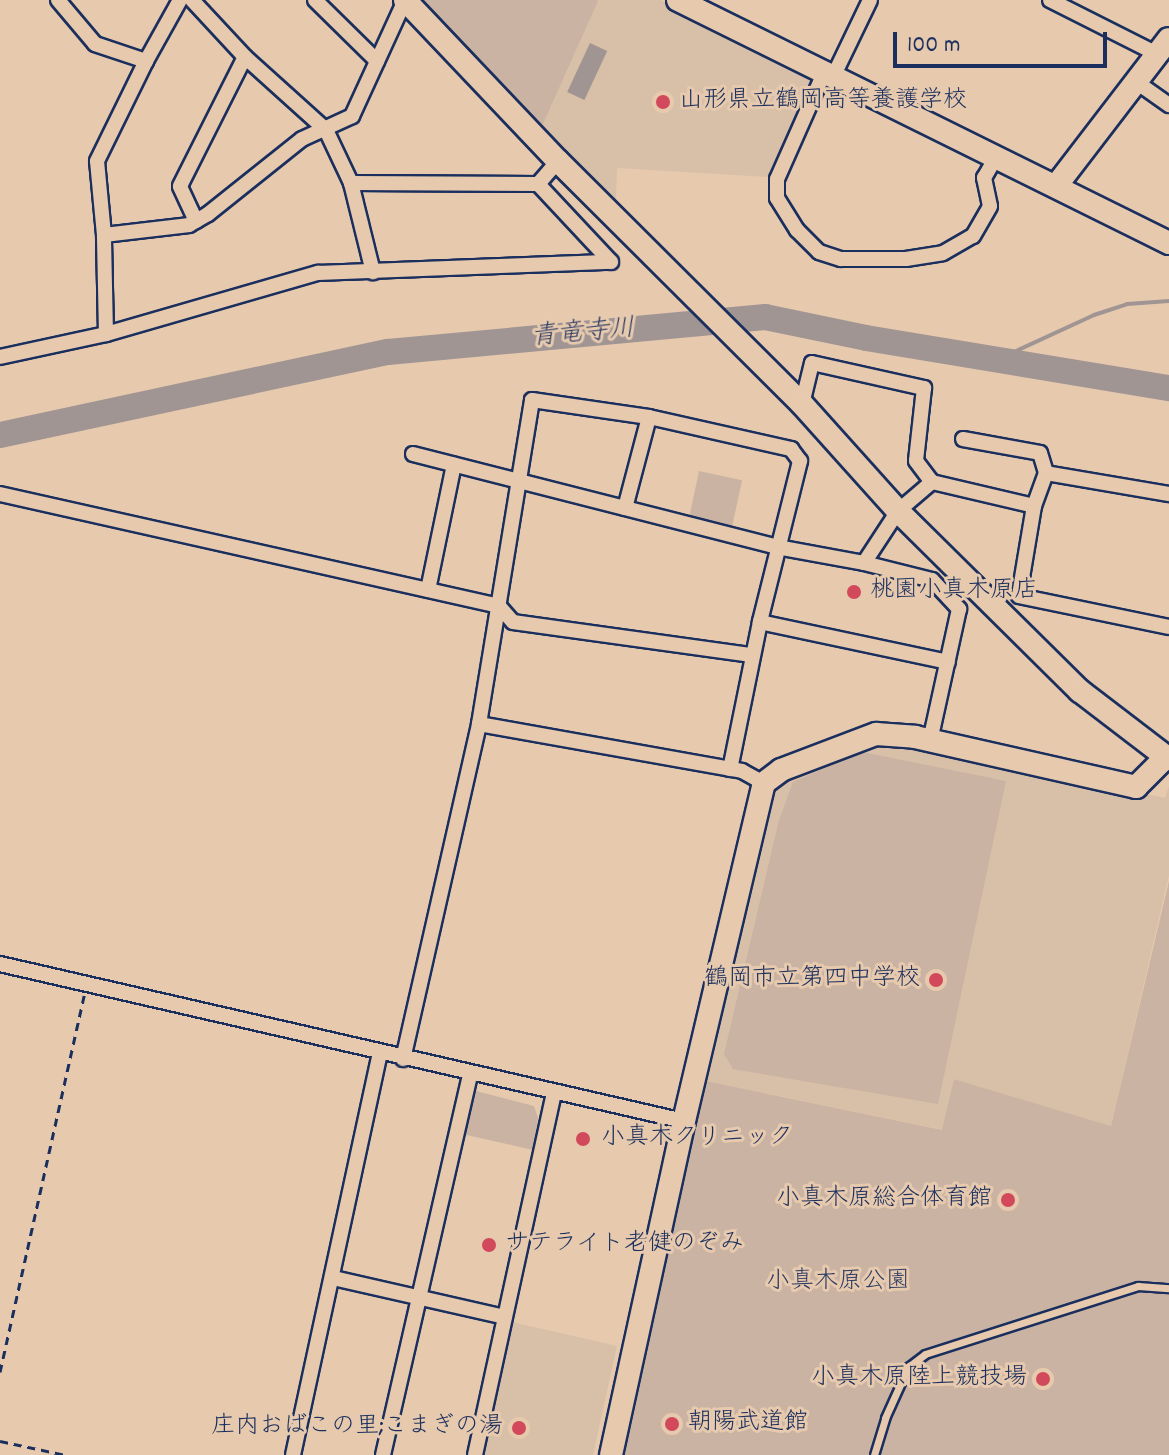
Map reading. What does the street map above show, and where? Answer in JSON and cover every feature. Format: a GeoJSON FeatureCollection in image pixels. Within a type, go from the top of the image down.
{"type":"FeatureCollection","features":[{"type":"Feature","properties":{"kind":"street"},"geometry":{"type":"LineString","coordinates":[[58,0],[95,44],[146,61]]}},
{"type":"Feature","properties":{"kind":"street"},"geometry":{"type":"LineString","coordinates":[[106,334],[104,235],[97,161],[180,0]]}},
{"type":"Feature","properties":{"kind":"street"},"geometry":{"type":"LineString","coordinates":[[192,0],[245,57],[326,130],[351,183],[373,272]]}},
{"type":"Feature","properties":{"kind":"street"},"geometry":{"type":"LineString","coordinates":[[315,0],[377,61]]}},
{"type":"Feature","properties":{"kind":"street"},"geometry":{"type":"LineString","coordinates":[[104,235],[196,221],[302,139],[352,116],[405,0],[558,161],[802,404],[898,511],[1080,691],[1168,756],[1136,787],[930,741],[876,734],[781,770],[764,783],[684,1121],[611,1455]]}},
{"type":"Feature","properties":{"kind":"street"},"geometry":{"type":"LineString","coordinates":[[678,0],[1169,243]]}},
{"type":"Feature","properties":{"kind":"street"},"geometry":{"type":"LineString","coordinates":[[870,0],[777,179],[777,198],[797,230],[819,252],[841,259],[906,259],[943,253],[973,236],[990,206],[984,178],[996,157]]}},
{"type":"Feature","properties":{"kind":"street"},"geometry":{"type":"LineString","coordinates":[[1050,0],[1163,46],[1056,186]]}},
{"type":"Feature","properties":{"kind":"street"},"geometry":{"type":"LineString","coordinates":[[196,221],[180,186],[245,57]]}},
{"type":"Feature","properties":{"kind":"street"},"geometry":{"type":"LineString","coordinates":[[1135,81],[1169,105]]}},
{"type":"Feature","properties":{"kind":"street"},"geometry":{"type":"LineString","coordinates":[[538,184],[558,161]]}},
{"type":"Feature","properties":{"kind":"street"},"geometry":{"type":"LineString","coordinates":[[0,357],[106,334],[318,273],[611,262],[538,184],[351,183]]}},
{"type":"Feature","properties":{"kind":"street"},"geometry":{"type":"LineString","coordinates":[[802,404],[812,363],[924,388],[916,461],[932,482],[1034,506]]}},
{"type":"Feature","properties":{"kind":"street"},"geometry":{"type":"LineString","coordinates":[[403,1059],[479,724],[532,400],[649,417],[791,449],[800,461],[752,655],[730,769]]}},
{"type":"Feature","properties":{"kind":"street"},"geometry":{"type":"LineString","coordinates":[[625,508],[649,417]]}},
{"type":"Feature","properties":{"kind":"street"},"geometry":{"type":"LineString","coordinates":[[963,439],[1040,453],[1046,473],[1034,506],[1019,596],[1169,627]]}},
{"type":"Feature","properties":{"kind":"street"},"geometry":{"type":"LineString","coordinates":[[413,454],[777,547],[864,563],[932,580],[959,609],[930,741]]}},
{"type":"Feature","properties":{"kind":"street"},"geometry":{"type":"LineString","coordinates":[[428,590],[454,465]]}},
{"type":"Feature","properties":{"kind":"street"},"geometry":{"type":"LineString","coordinates":[[1046,473],[1169,494]]}},
{"type":"Feature","properties":{"kind":"street"},"geometry":{"type":"LineString","coordinates":[[864,563],[898,511],[932,482]]}},
{"type":"Feature","properties":{"kind":"street"},"geometry":{"type":"LineString","coordinates":[[0,494],[499,606],[513,622],[752,655]]}},
{"type":"Feature","properties":{"kind":"street"},"geometry":{"type":"LineString","coordinates":[[760,622],[948,662]]}},
{"type":"Feature","properties":{"kind":"street"},"geometry":{"type":"LineString","coordinates":[[479,724],[730,769],[754,775],[764,783]]}},
{"type":"Feature","properties":{"kind":"street"},"geometry":{"type":"LineString","coordinates":[[0,964],[403,1059],[684,1121]]}},
{"type":"Feature","properties":{"kind":"street"},"geometry":{"type":"LineString","coordinates":[[293,1455],[380,1053]]}},
{"type":"Feature","properties":{"kind":"street"},"geometry":{"type":"LineString","coordinates":[[383,1455],[470,1074]]}},
{"type":"Feature","properties":{"kind":"street"},"geometry":{"type":"LineString","coordinates":[[475,1455],[554,1092]]}},
{"type":"Feature","properties":{"kind":"street"},"geometry":{"type":"LineString","coordinates":[[333,1278],[505,1317]]}},
{"type":"Feature","properties":{"kind":"lane"},"geometry":{"type":"LineString","coordinates":[[874,1455],[885,1418],[908,1367],[925,1354],[1138,1286],[1169,1288]]}},
{"type":"Feature","properties":{"kind":"path"},"geometry":{"type":"LineString","coordinates":[[0,1372],[87,984]]}},
{"type":"Feature","properties":{"kind":"path"},"geometry":{"type":"LineString","coordinates":[[0,1441],[66,1455]]}},
{"type":"Feature","properties":{"kind":"shaded area","name":"山形県立鶴岡高等養護学校"},"geometry":{"type":"Polygon","coordinates":[[[416,0],[661,0],[820,78],[769,177],[617,168],[616,201],[416,0]]]}},
{"type":"Feature","properties":{"kind":"shaded area"},"geometry":{"type":"Polygon","coordinates":[[[590,43],[607,51],[584,100],[567,92],[590,43]]]}},
{"type":"Feature","properties":{"kind":"shaded area","name":"鶴岡市立第四中学校"},"geometry":{"type":"Polygon","coordinates":[[[883,740],[1165,798],[1169,786],[1169,875],[1111,1126],[954,1079],[943,1130],[706,1081],[765,801],[777,783],[883,740]]]}},
{"type":"Feature","properties":{"kind":"shaded area"},"geometry":{"type":"Polygon","coordinates":[[[512,1322],[617,1346],[593,1455],[484,1455],[512,1322]]]}},
{"type":"Feature","properties":{"kind":"green space"},"geometry":{"type":"Polygon","coordinates":[[[416,0],[596,0],[598,1],[542,126],[416,0]]]}},
{"type":"Feature","properties":{"kind":"green space"},"geometry":{"type":"Polygon","coordinates":[[[699,471],[742,480],[732,527],[689,518],[699,471]]]}},
{"type":"Feature","properties":{"kind":"green space"},"geometry":{"type":"Polygon","coordinates":[[[862,752],[1006,781],[938,1104],[733,1069],[724,1054],[779,820],[793,782],[862,752]]]}},
{"type":"Feature","properties":{"kind":"green space","name":"小真木原公園"},"geometry":{"type":"Polygon","coordinates":[[[1169,881],[1169,1455],[622,1455],[706,1081],[942,1130],[954,1079],[1111,1126],[1169,881]]]}},
{"type":"Feature","properties":{"kind":"green space"},"geometry":{"type":"Polygon","coordinates":[[[476,1091],[534,1106],[538,1118],[533,1150],[462,1134],[469,1095],[476,1091]]]}},
{"type":"Feature","properties":{"kind":"waterway"},"geometry":{"type":"LineString","coordinates":[[1001,358],[1094,315],[1127,304],[1169,301]]}},
{"type":"Feature","properties":{"kind":"waterway","name":"青竜寺川"},"geometry":{"type":"LineString","coordinates":[[0,435],[388,352],[765,317],[866,338],[1169,388]]}},
{"type":"Feature","properties":{"kind":"place","name":"山形県立鶴岡高等養護学校"},"geometry":{"type":"Point","coordinates":[663,102]}},
{"type":"Feature","properties":{"kind":"place","name":"桃園小真木原店"},"geometry":{"type":"Point","coordinates":[854,592]}},
{"type":"Feature","properties":{"kind":"place","name":"鶴岡市立第四中学校"},"geometry":{"type":"Point","coordinates":[936,980]}},
{"type":"Feature","properties":{"kind":"place","name":"小真木クリニック"},"geometry":{"type":"Point","coordinates":[583,1139]}},
{"type":"Feature","properties":{"kind":"place","name":"小真木原総合体育館"},"geometry":{"type":"Point","coordinates":[1008,1200]}},
{"type":"Feature","properties":{"kind":"place","name":"サテライト老健のぞみ"},"geometry":{"type":"Point","coordinates":[489,1245]}},
{"type":"Feature","properties":{"kind":"place","name":"小真木原陸上競技場"},"geometry":{"type":"Point","coordinates":[1043,1379]}},
{"type":"Feature","properties":{"kind":"place","name":"朝陽武道館"},"geometry":{"type":"Point","coordinates":[672,1424]}},
{"type":"Feature","properties":{"kind":"place","name":"庄内おばこの里;こまぎの湯"},"geometry":{"type":"Point","coordinates":[519,1428]}}]}
